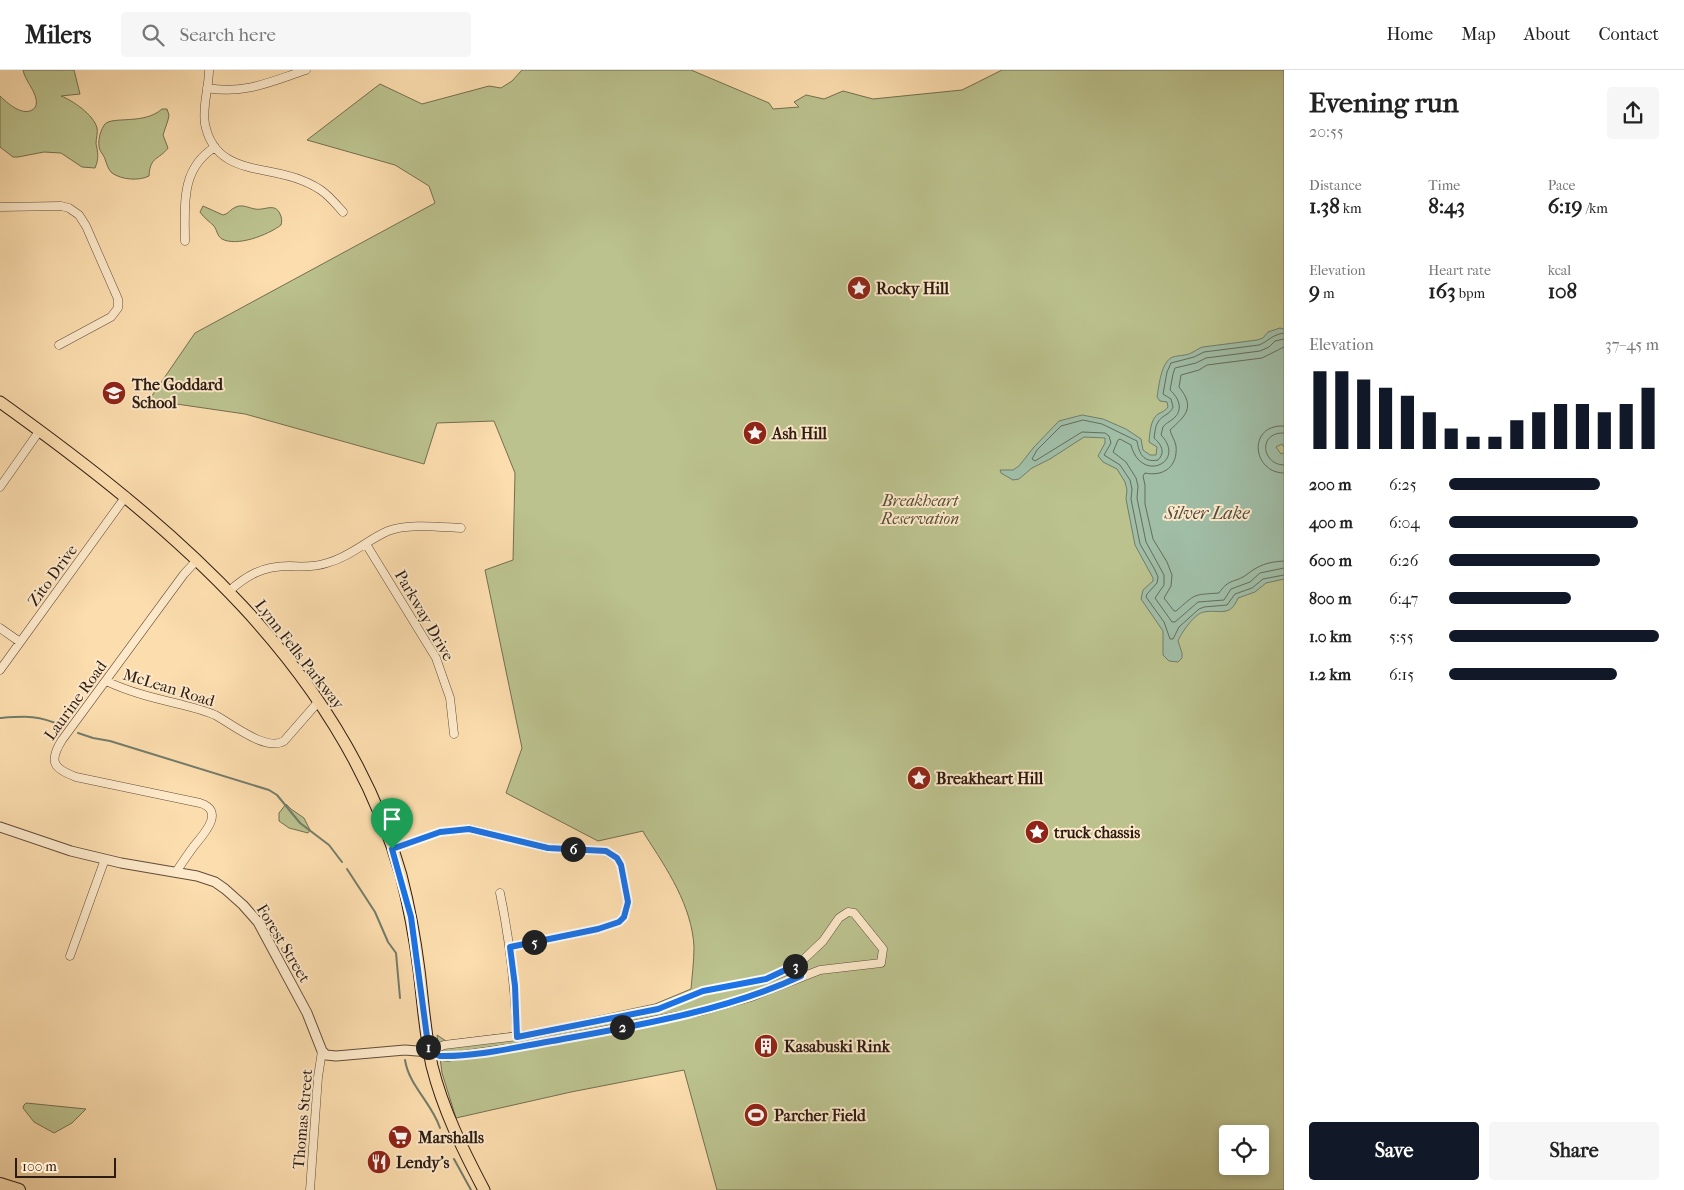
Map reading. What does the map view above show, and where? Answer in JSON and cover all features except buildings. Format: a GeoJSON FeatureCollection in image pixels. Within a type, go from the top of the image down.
{"type":"FeatureCollection","features":[{"type":"Feature","properties":{"kind":"highway"},"geometry":{"type":"LineString","coordinates":[[0,1184],[18,1190]]}},
{"type":"Feature","properties":{"kind":"main road","name":"Lynn Fells Parkway"},"geometry":{"type":"LineString","coordinates":[[0,402],[126,496],[197,560],[279,648],[337,727],[360,769],[378,809],[392,849],[411,917],[429,1052],[439,1092],[450,1121],[484,1190]]}},
{"type":"Feature","properties":{"kind":"street"},"geometry":{"type":"LineString","coordinates":[[208,70],[204,115],[206,126],[215,148],[246,167],[291,176],[314,186],[329,195],[344,212]]}},
{"type":"Feature","properties":{"kind":"street"},"geometry":{"type":"LineString","coordinates":[[207,88],[223,91],[248,89],[306,70]]}},
{"type":"Feature","properties":{"kind":"street"},"geometry":{"type":"LineString","coordinates":[[184,240],[187,184],[199,161],[207,152],[215,148]]}},
{"type":"Feature","properties":{"kind":"street"},"geometry":{"type":"LineString","coordinates":[[0,207],[61,206],[74,211],[83,220],[107,271],[119,301],[116,312],[111,317],[59,345]]}},
{"type":"Feature","properties":{"kind":"street"},"geometry":{"type":"LineString","coordinates":[[0,487],[40,430]]}},
{"type":"Feature","properties":{"kind":"street","name":"Zito Drive"},"geometry":{"type":"LineString","coordinates":[[0,670],[126,496]]}},
{"type":"Feature","properties":{"kind":"street"},"geometry":{"type":"LineString","coordinates":[[228,592],[246,577],[264,568],[319,566],[343,557],[382,534],[396,529],[461,528]]}},
{"type":"Feature","properties":{"kind":"street","name":"Parkway Drive"},"geometry":{"type":"LineString","coordinates":[[366,544],[436,658],[450,698],[454,734]]}},
{"type":"Feature","properties":{"kind":"street","name":"Laurine Road"},"geometry":{"type":"LineString","coordinates":[[176,872],[209,828],[212,815],[208,807],[200,803],[76,777],[60,770],[54,762],[55,751],[62,740],[184,574],[197,560]]}},
{"type":"Feature","properties":{"kind":"street"},"geometry":{"type":"LineString","coordinates":[[0,628],[20,642]]}},
{"type":"Feature","properties":{"kind":"street","name":"McLean Road"},"geometry":{"type":"LineString","coordinates":[[106,681],[135,692],[209,712],[259,740],[272,744],[284,741],[319,701]]}},
{"type":"Feature","properties":{"kind":"street","name":"Forest Street"},"geometry":{"type":"LineString","coordinates":[[0,827],[63,849],[105,860],[205,878],[220,886],[237,898],[253,916],[307,1014],[322,1051]]}},
{"type":"Feature","properties":{"kind":"street"},"geometry":{"type":"LineString","coordinates":[[392,849],[440,832],[469,829],[548,848],[606,851],[617,858],[621,865],[628,902],[624,917],[619,922],[598,929],[510,947]]}},
{"type":"Feature","properties":{"kind":"street"},"geometry":{"type":"LineString","coordinates":[[70,956],[105,860]]}},
{"type":"Feature","properties":{"kind":"street"},"geometry":{"type":"LineString","coordinates":[[500,893],[515,986],[517,1037]]}},
{"type":"Feature","properties":{"kind":"street"},"geometry":{"type":"LineString","coordinates":[[322,1051],[329,1056],[405,1050],[429,1052],[448,1057],[518,1047],[702,1011],[751,997],[820,970],[881,964],[883,949],[854,913],[848,912],[839,918],[823,941],[796,965],[766,979],[703,991],[658,1009],[517,1037],[444,1045],[429,1052]]}},
{"type":"Feature","properties":{"kind":"street"},"geometry":{"type":"LineString","coordinates":[[796,965],[801,976]]}},
{"type":"Feature","properties":{"kind":"street"},"geometry":{"type":"LineString","coordinates":[[730,986],[733,1002]]}},
{"type":"Feature","properties":{"kind":"street","name":"Thomas Street"},"geometry":{"type":"LineString","coordinates":[[310,1190],[318,1076],[322,1051]]}},
{"type":"Feature","properties":{"kind":"green space"},"geometry":{"type":"Polygon","coordinates":[[[23,70],[74,70],[80,94],[61,96],[82,109],[95,123],[98,156],[95,168],[82,167],[61,153],[44,152],[13,157],[0,147],[0,96],[19,110],[28,111],[36,106],[35,95],[23,70]]]}},
{"type":"Feature","properties":{"kind":"green space","name":"Breakheart Reservation"},"geometry":{"type":"Polygon","coordinates":[[[522,70],[691,70],[769,103],[773,109],[799,107],[794,102],[806,95],[824,99],[843,91],[873,99],[962,90],[1002,70],[1284,70],[1284,1190],[717,1190],[684,1070],[571,1092],[456,1118],[442,1073],[437,1035],[446,1041],[534,1030],[655,1004],[691,989],[694,958],[689,917],[677,888],[643,831],[598,841],[506,793],[522,748],[485,570],[513,560],[515,473],[494,421],[437,423],[424,464],[245,414],[149,400],[195,333],[435,203],[429,186],[395,165],[307,140],[380,84],[422,104],[489,86],[501,88],[512,81],[522,70]]]}},
{"type":"Feature","properties":{"kind":"green space"},"geometry":{"type":"Polygon","coordinates":[[[162,109],[167,109],[169,115],[163,135],[168,148],[153,162],[149,176],[140,179],[130,179],[112,173],[99,148],[100,134],[105,124],[147,117],[162,109]]]}},
{"type":"Feature","properties":{"kind":"green space"},"geometry":{"type":"Polygon","coordinates":[[[203,206],[223,215],[238,206],[255,209],[275,208],[280,214],[281,225],[268,233],[252,239],[236,242],[228,241],[220,238],[214,226],[200,212],[203,206]]]}},
{"type":"Feature","properties":{"kind":"green space"},"geometry":{"type":"Polygon","coordinates":[[[286,804],[304,818],[310,830],[308,833],[289,828],[279,821],[279,813],[286,804]]]}},
{"type":"Feature","properties":{"kind":"green space"},"geometry":{"type":"Polygon","coordinates":[[[26,1103],[86,1109],[72,1123],[54,1133],[34,1122],[23,1108],[26,1103]]]}},
{"type":"Feature","properties":{"kind":"water","name":"Silver Lake"},"geometry":{"type":"Polygon","coordinates":[[[1280,328],[1284,329],[1284,447],[1282,444],[1276,447],[1281,454],[1284,453],[1284,579],[1266,583],[1255,592],[1238,598],[1232,608],[1228,610],[1200,613],[1185,629],[1178,641],[1182,658],[1178,662],[1169,661],[1163,655],[1163,631],[1141,599],[1143,590],[1153,581],[1153,578],[1135,545],[1126,499],[1127,490],[1125,482],[1117,469],[1103,462],[1098,456],[1105,443],[1105,438],[1084,437],[1032,468],[1019,479],[1013,480],[1001,473],[1000,470],[1013,470],[1019,466],[1059,421],[1082,415],[1103,419],[1126,429],[1141,439],[1143,450],[1150,455],[1156,455],[1157,447],[1149,442],[1150,431],[1155,417],[1168,407],[1167,402],[1160,401],[1157,397],[1161,374],[1169,359],[1188,354],[1203,347],[1257,340],[1263,338],[1268,332],[1280,328]]]}},
{"type":"Feature","properties":{"kind":"waterway"},"geometry":{"type":"LineString","coordinates":[[0,718],[32,717],[63,726]]}},
{"type":"Feature","properties":{"kind":"waterway"},"geometry":{"type":"LineString","coordinates":[[78,733],[269,790],[277,795],[300,823],[329,845],[342,862]]}},
{"type":"Feature","properties":{"kind":"waterway"},"geometry":{"type":"LineString","coordinates":[[347,869],[375,912],[388,942],[396,953],[400,998]]}},
{"type":"Feature","properties":{"kind":"waterway"},"geometry":{"type":"LineString","coordinates":[[405,1060],[411,1078],[432,1110],[440,1128]]}},
{"type":"Feature","properties":{"kind":"waterway"},"geometry":{"type":"LineString","coordinates":[[454,1159],[471,1190]]}},
{"type":"Feature","properties":{"kind":"place","name":"Rocky Hill"},"geometry":{"type":"Point","coordinates":[859,288]}},
{"type":"Feature","properties":{"kind":"place","name":"The Goddard School"},"geometry":{"type":"Point","coordinates":[114,393]}},
{"type":"Feature","properties":{"kind":"place","name":"Ash Hill"},"geometry":{"type":"Point","coordinates":[755,433]}},
{"type":"Feature","properties":{"kind":"place","name":"Breakheart Hill"},"geometry":{"type":"Point","coordinates":[919,778]}},
{"type":"Feature","properties":{"kind":"place","name":"truck chassis"},"geometry":{"type":"Point","coordinates":[1037,832]}},
{"type":"Feature","properties":{"kind":"place","name":"Kasabuski Rink"},"geometry":{"type":"Point","coordinates":[766,1046]}},
{"type":"Feature","properties":{"kind":"place","name":"Parcher Field"},"geometry":{"type":"Point","coordinates":[756,1115]}},
{"type":"Feature","properties":{"kind":"place","name":"Marshalls"},"geometry":{"type":"Point","coordinates":[400,1137]}},
{"type":"Feature","properties":{"kind":"place","name":"Lendy's"},"geometry":{"type":"Point","coordinates":[379,1162]}},
{"type":"Feature","properties":{"kind":"route"},"geometry":{"type":"LineString","coordinates":[[469,829],[548,848],[606,851],[617,858],[621,865],[628,902],[624,917],[619,922],[598,929],[510,947],[515,986],[517,1037],[666,1007],[703,991],[766,979],[796,965],[801,976],[751,997],[702,1011],[522,1046],[448,1057],[440,1056],[429,1052],[416,944],[408,903],[392,849],[440,832],[469,829]]}}]}
